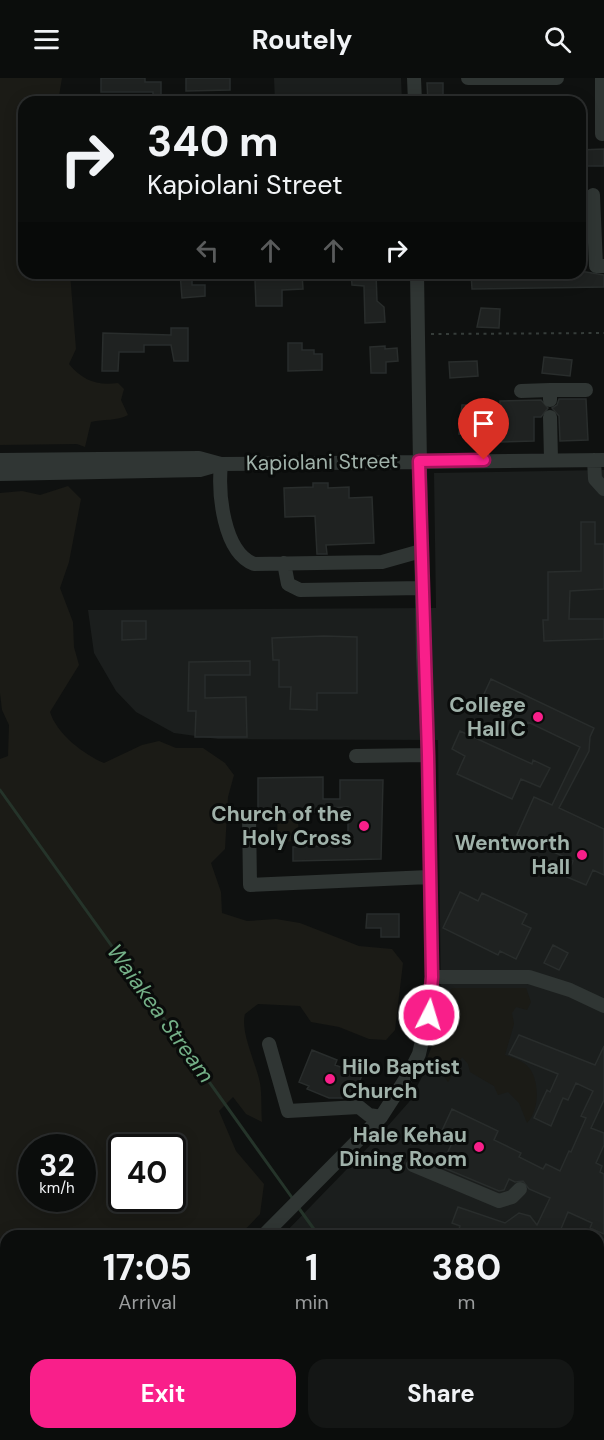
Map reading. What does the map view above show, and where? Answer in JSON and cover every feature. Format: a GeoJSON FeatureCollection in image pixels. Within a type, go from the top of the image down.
{"type":"FeatureCollection","features":[{"type":"Feature","properties":{"kind":"street"},"geometry":{"type":"LineString","coordinates":[[414,78],[415,96]]}},
{"type":"Feature","properties":{"kind":"street"},"geometry":{"type":"LineString","coordinates":[[468,78],[557,78]]}},
{"type":"Feature","properties":{"kind":"street"},"geometry":{"type":"LineString","coordinates":[[602,78],[602,134]]}},
{"type":"Feature","properties":{"kind":"street"},"geometry":{"type":"LineString","coordinates":[[592,195],[596,266],[604,266]]}},
{"type":"Feature","properties":{"kind":"street"},"geometry":{"type":"LineString","coordinates":[[269,1230],[381,1117],[399,1092],[418,1054],[429,1015],[432,977],[416,334],[417,279]]}},
{"type":"Feature","properties":{"kind":"street"},"geometry":{"type":"LineString","coordinates":[[521,391],[550,395],[586,390]]}},
{"type":"Feature","properties":{"kind":"street"},"geometry":{"type":"LineString","coordinates":[[550,417],[551,459]]}},
{"type":"Feature","properties":{"kind":"street","name":"Kapiolani Street"},"geometry":{"type":"LineString","coordinates":[[0,460],[199,458],[221,464]]}},
{"type":"Feature","properties":{"kind":"street"},"geometry":{"type":"LineString","coordinates":[[599,460],[596,480],[604,489]]}},
{"type":"Feature","properties":{"kind":"street","name":"Kapiolani Street"},"geometry":{"type":"LineString","coordinates":[[0,474],[200,470],[221,464],[599,460]]}},
{"type":"Feature","properties":{"kind":"street"},"geometry":{"type":"LineString","coordinates":[[221,464],[218,489],[233,547],[244,560],[254,564],[382,562],[421,551]]}},
{"type":"Feature","properties":{"kind":"street"},"geometry":{"type":"LineString","coordinates":[[284,563],[288,584],[300,590],[422,588]]}},
{"type":"Feature","properties":{"kind":"street"},"geometry":{"type":"LineString","coordinates":[[356,756],[428,755]]}},
{"type":"Feature","properties":{"kind":"street"},"geometry":{"type":"LineString","coordinates":[[249,815],[250,885],[429,877]]}},
{"type":"Feature","properties":{"kind":"street"},"geometry":{"type":"LineString","coordinates":[[432,977],[529,977],[570,990],[604,1006]]}},
{"type":"Feature","properties":{"kind":"street"},"geometry":{"type":"LineString","coordinates":[[269,1044],[288,1111],[359,1107],[369,1115],[381,1117]]}},
{"type":"Feature","properties":{"kind":"street"},"geometry":{"type":"LineString","coordinates":[[413,1165],[499,1201],[512,1197],[520,1189]]}},
{"type":"Feature","properties":{"kind":"path"},"geometry":{"type":"LineString","coordinates":[[416,334],[604,333]]}},
{"type":"Feature","properties":{"kind":"shaded area"},"geometry":{"type":"Polygon","coordinates":[[[0,78],[62,78],[59,96],[18,96],[18,279],[70,279],[76,349],[69,364],[90,381],[103,384],[118,383],[124,389],[121,400],[128,415],[91,422],[85,447],[77,444],[0,445],[0,78]]]}},
{"type":"Feature","properties":{"kind":"shaded area"},"geometry":{"type":"Polygon","coordinates":[[[274,78],[401,78],[402,96],[275,96],[274,78]]]}},
{"type":"Feature","properties":{"kind":"shaded area"},"geometry":{"type":"Polygon","coordinates":[[[604,470],[604,1230],[288,1230],[409,1102],[425,1071],[436,1039],[441,1007],[438,740],[218,739],[174,733],[136,712],[116,691],[94,653],[88,610],[436,608],[434,473],[604,470]]]}},
{"type":"Feature","properties":{"kind":"shaded area"},"geometry":{"type":"Polygon","coordinates":[[[68,486],[81,499],[69,562],[60,588],[73,622],[74,647],[79,665],[50,712],[58,728],[80,749],[104,763],[142,745],[159,741],[176,748],[203,748],[225,763],[234,775],[228,797],[225,849],[211,863],[221,892],[222,913],[247,921],[276,919],[300,923],[359,946],[392,949],[403,963],[395,1030],[386,1040],[369,1039],[339,1027],[311,1022],[300,1006],[258,1004],[245,1014],[246,1038],[260,1083],[262,1122],[246,1114],[233,1097],[219,1111],[236,1151],[264,1184],[260,1214],[245,1230],[0,1230],[0,759],[8,756],[9,725],[2,710],[0,693],[0,493],[22,491],[40,495],[68,486]]]}},
{"type":"Feature","properties":{"kind":"shaded area"},"geometry":{"type":"Polygon","coordinates":[[[277,819],[298,819],[299,841],[278,842],[277,819]]]}},
{"type":"Feature","properties":{"kind":"shaded area"},"geometry":{"type":"Polygon","coordinates":[[[452,988],[526,988],[531,1002],[527,1010],[516,1007],[512,1013],[514,1024],[505,1055],[525,1064],[533,1075],[537,1090],[536,1105],[527,1123],[519,1103],[508,1092],[498,1095],[494,1086],[470,1072],[468,1064],[462,1057],[448,1082],[443,1075],[432,1075],[424,1066],[441,1023],[446,994],[452,988]]]}},
{"type":"Feature","properties":{"kind":"building"},"geometry":{"type":"Polygon","coordinates":[[[101,78],[145,78],[145,82],[161,82],[161,95],[153,96],[153,92],[101,92],[101,78]]]}},
{"type":"Feature","properties":{"kind":"building"},"geometry":{"type":"Polygon","coordinates":[[[186,78],[230,78],[230,90],[186,91],[186,78]]]}},
{"type":"Feature","properties":{"kind":"building"},"geometry":{"type":"Polygon","coordinates":[[[427,83],[443,83],[443,96],[428,96],[427,83]]]}},
{"type":"Feature","properties":{"kind":"building"},"geometry":{"type":"Polygon","coordinates":[[[604,149],[604,166],[586,166],[586,150],[604,149]]]}},
{"type":"Feature","properties":{"kind":"building"},"geometry":{"type":"Polygon","coordinates":[[[586,272],[604,275],[604,287],[472,289],[471,279],[586,279],[586,272]]]}},
{"type":"Feature","properties":{"kind":"building"},"geometry":{"type":"Polygon","coordinates":[[[180,279],[192,279],[192,285],[205,285],[205,296],[182,298],[180,279]]]}},
{"type":"Feature","properties":{"kind":"building"},"geometry":{"type":"Polygon","coordinates":[[[302,279],[303,289],[282,290],[282,306],[256,306],[255,280],[302,279]]]}},
{"type":"Feature","properties":{"kind":"building"},"geometry":{"type":"Polygon","coordinates":[[[352,279],[376,279],[377,301],[384,307],[385,322],[365,323],[364,286],[352,285],[352,279]]]}},
{"type":"Feature","properties":{"kind":"building"},"geometry":{"type":"Polygon","coordinates":[[[481,308],[500,309],[499,328],[477,327],[481,308]]]}},
{"type":"Feature","properties":{"kind":"building"},"geometry":{"type":"Polygon","coordinates":[[[171,328],[188,328],[188,361],[174,361],[171,345],[144,345],[144,352],[119,352],[118,371],[102,371],[103,333],[171,335],[171,328]]]}},
{"type":"Feature","properties":{"kind":"building"},"geometry":{"type":"Polygon","coordinates":[[[288,343],[302,343],[302,350],[314,350],[314,354],[322,354],[322,370],[288,371],[288,343]]]}},
{"type":"Feature","properties":{"kind":"building"},"geometry":{"type":"Polygon","coordinates":[[[385,346],[385,349],[397,348],[398,361],[386,362],[386,373],[371,373],[370,347],[385,346]]]}},
{"type":"Feature","properties":{"kind":"building"},"geometry":{"type":"Polygon","coordinates":[[[544,357],[572,360],[570,376],[542,373],[544,357]]]}},
{"type":"Feature","properties":{"kind":"building"},"geometry":{"type":"Polygon","coordinates":[[[477,361],[478,376],[450,378],[449,362],[477,361]]]}},
{"type":"Feature","properties":{"kind":"building"},"geometry":{"type":"Polygon","coordinates":[[[559,399],[586,399],[588,440],[560,441],[559,416],[552,408],[557,405],[559,399]]]}},
{"type":"Feature","properties":{"kind":"building"},"geometry":{"type":"Polygon","coordinates":[[[541,400],[548,408],[541,417],[534,417],[534,441],[500,442],[500,436],[459,434],[462,405],[480,405],[482,418],[500,416],[500,401],[541,400]]]}},
{"type":"Feature","properties":{"kind":"building"},"geometry":{"type":"Polygon","coordinates":[[[313,483],[328,483],[328,488],[349,487],[349,498],[372,497],[374,543],[326,545],[327,554],[317,554],[315,516],[285,517],[284,488],[313,487],[313,483]]]}},
{"type":"Feature","properties":{"kind":"building"},"geometry":{"type":"Polygon","coordinates":[[[581,522],[595,522],[595,544],[604,544],[604,589],[570,591],[569,619],[604,619],[604,639],[544,641],[543,620],[548,620],[548,572],[581,571],[581,522]]]}},
{"type":"Feature","properties":{"kind":"building"},"geometry":{"type":"Polygon","coordinates":[[[122,621],[146,621],[146,639],[122,640],[122,621]]]}},
{"type":"Feature","properties":{"kind":"building"},"geometry":{"type":"Polygon","coordinates":[[[357,637],[357,693],[317,693],[317,710],[290,709],[291,687],[279,687],[279,660],[273,660],[272,638],[357,637]]]}},
{"type":"Feature","properties":{"kind":"building"},"geometry":{"type":"Polygon","coordinates":[[[250,661],[250,675],[205,675],[205,698],[246,697],[247,737],[195,737],[196,711],[188,711],[189,662],[250,661]]]}},
{"type":"Feature","properties":{"kind":"building"},"geometry":{"type":"Polygon","coordinates":[[[491,679],[594,728],[590,737],[589,751],[559,808],[604,829],[604,875],[593,870],[586,885],[567,877],[573,861],[517,835],[534,797],[552,805],[580,747],[528,722],[525,727],[479,705],[491,679]]]}},
{"type":"Feature","properties":{"kind":"building"},"geometry":{"type":"Polygon","coordinates":[[[460,731],[532,764],[533,760],[550,768],[540,787],[521,779],[512,799],[457,774],[465,756],[452,749],[460,731]]]}},
{"type":"Feature","properties":{"kind":"building"},"geometry":{"type":"Polygon","coordinates":[[[323,777],[323,799],[340,799],[340,780],[383,780],[381,859],[293,861],[293,847],[348,845],[348,807],[323,808],[323,812],[258,813],[258,778],[323,777]]]}},
{"type":"Feature","properties":{"kind":"building"},"geometry":{"type":"Polygon","coordinates":[[[460,892],[478,901],[482,893],[527,914],[522,924],[531,928],[516,959],[500,951],[498,955],[443,928],[460,892]]]}},
{"type":"Feature","properties":{"kind":"building"},"geometry":{"type":"Polygon","coordinates":[[[367,914],[399,914],[399,937],[381,937],[381,928],[366,928],[367,914]]]}},
{"type":"Feature","properties":{"kind":"building"},"geometry":{"type":"Polygon","coordinates":[[[553,945],[568,953],[559,970],[544,963],[553,945]]]}},
{"type":"Feature","properties":{"kind":"building"},"geometry":{"type":"Polygon","coordinates":[[[519,1035],[595,1065],[604,1046],[604,1100],[591,1128],[604,1133],[604,1145],[596,1163],[602,1166],[600,1172],[604,1174],[604,1230],[590,1228],[592,1223],[568,1212],[560,1230],[459,1230],[460,1226],[452,1223],[458,1207],[505,1223],[519,1213],[530,1216],[537,1225],[550,1198],[529,1189],[523,1181],[515,1182],[509,1179],[504,1190],[499,1191],[444,1168],[443,1162],[453,1141],[440,1135],[452,1109],[498,1131],[494,1140],[521,1153],[519,1157],[543,1169],[546,1164],[560,1171],[586,1118],[581,1116],[593,1091],[576,1083],[568,1100],[563,1098],[551,1126],[534,1118],[547,1090],[550,1092],[558,1074],[509,1054],[519,1035]]]}},
{"type":"Feature","properties":{"kind":"building","name":"Hilo Baptist Church"},"geometry":{"type":"Polygon","coordinates":[[[312,1050],[337,1060],[335,1065],[362,1075],[353,1098],[329,1098],[307,1089],[309,1086],[299,1082],[312,1050]]]}},
{"type":"Feature","properties":{"kind":"waterway","name":"Waiakea Stream"},"geometry":{"type":"LineString","coordinates":[[0,790],[293,1199]]}},
{"type":"Feature","properties":{"kind":"waterway","name":"Waiakea Stream"},"geometry":{"type":"LineString","coordinates":[[298,1207],[315,1230]]}},
{"type":"Feature","properties":{"kind":"place","name":"College Hall C"},"geometry":{"type":"Point","coordinates":[538,717]}},
{"type":"Feature","properties":{"kind":"place","name":"Church of the Holy Cross"},"geometry":{"type":"Point","coordinates":[364,826]}},
{"type":"Feature","properties":{"kind":"place","name":"Wentworth Hall"},"geometry":{"type":"Point","coordinates":[582,855]}},
{"type":"Feature","properties":{"kind":"place","name":"Hilo Baptist Church"},"geometry":{"type":"Point","coordinates":[330,1079]}},
{"type":"Feature","properties":{"kind":"place","name":"Hale Kehau Dining Room"},"geometry":{"type":"Point","coordinates":[479,1147]}},
{"type":"Feature","properties":{"kind":"route"},"geometry":{"type":"LineString","coordinates":[[429,1015],[432,977],[428,755],[423,657],[419,461],[484,460]]}}]}
